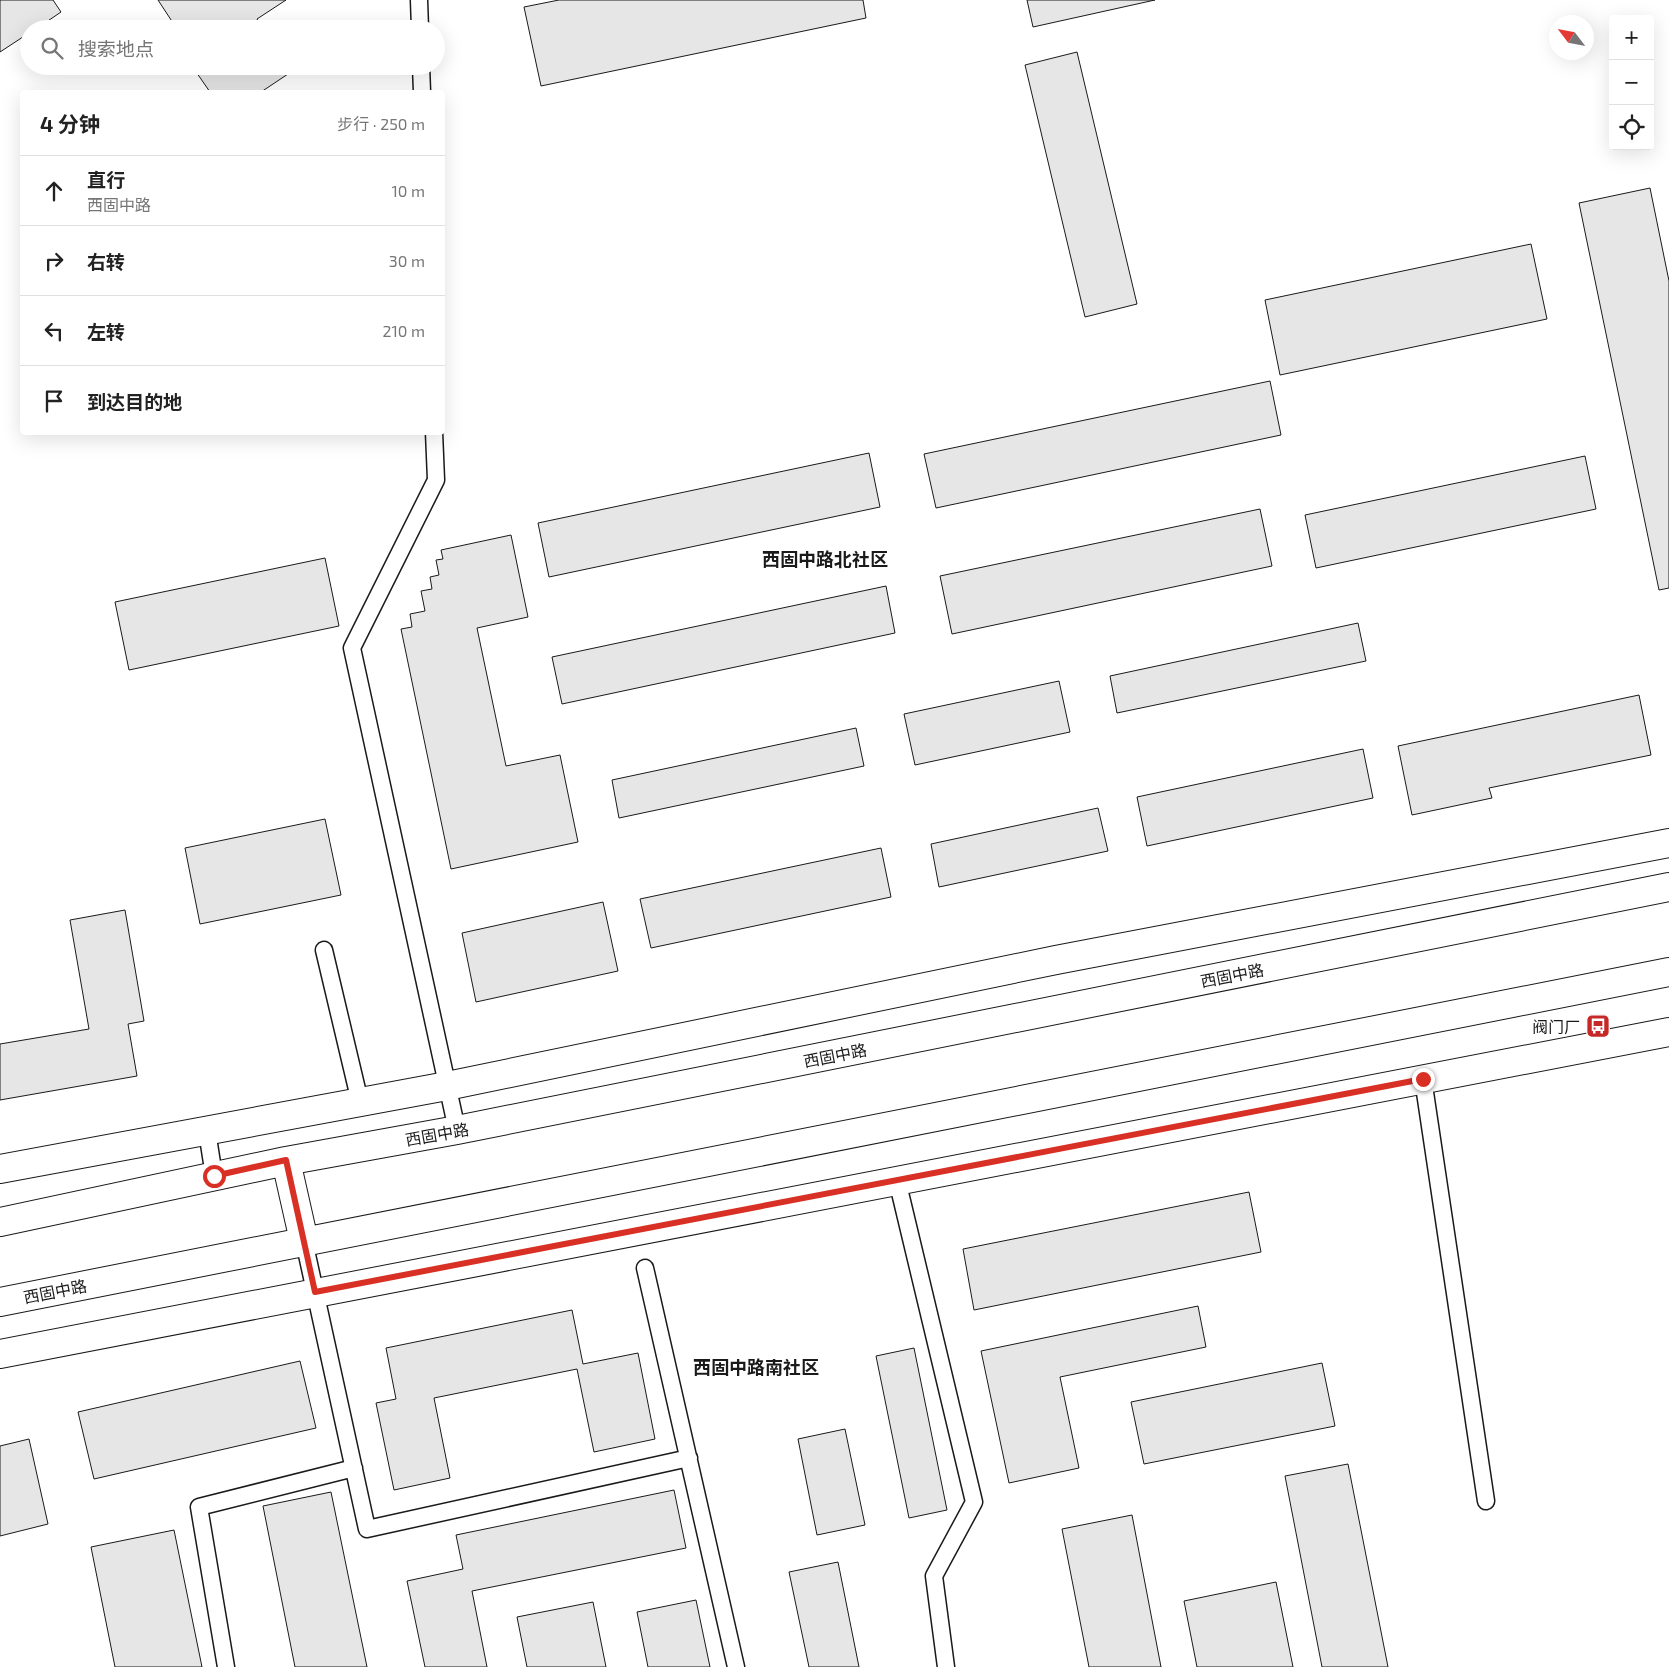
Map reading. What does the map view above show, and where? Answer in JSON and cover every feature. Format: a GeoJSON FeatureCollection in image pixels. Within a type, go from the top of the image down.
{"type":"FeatureCollection","features":[{"type":"Feature","properties":{"kind":"main road"},"geometry":{"type":"LineString","coordinates":[[0,1169],[447,1086],[1056,960],[1669,844]]}},
{"type":"Feature","properties":{"kind":"main road","name":"西固中路"},"geometry":{"type":"LineString","coordinates":[[0,1222],[286,1160],[457,1130],[1669,887]]}},
{"type":"Feature","properties":{"kind":"main road","name":"西固中路"},"geometry":{"type":"LineString","coordinates":[[0,1302],[1669,972]]}},
{"type":"Feature","properties":{"kind":"main road"},"geometry":{"type":"LineString","coordinates":[[0,1354],[1669,1032]]}},
{"type":"Feature","properties":{"kind":"main road"},"geometry":{"type":"LineString","coordinates":[[286,1160],[304,1242]]}},
{"type":"Feature","properties":{"kind":"lane"},"geometry":{"type":"LineString","coordinates":[[419,0],[420,20]]}},
{"type":"Feature","properties":{"kind":"lane"},"geometry":{"type":"LineString","coordinates":[[421,75],[422,90]]}},
{"type":"Feature","properties":{"kind":"lane"},"geometry":{"type":"LineString","coordinates":[[434,435],[436,480],[352,648],[457,1130]]}},
{"type":"Feature","properties":{"kind":"lane"},"geometry":{"type":"LineString","coordinates":[[324,950],[360,1102]]}},
{"type":"Feature","properties":{"kind":"lane"},"geometry":{"type":"LineString","coordinates":[[1423,1079],[1486,1501]]}},
{"type":"Feature","properties":{"kind":"lane"},"geometry":{"type":"LineString","coordinates":[[207,1131],[214,1176]]}},
{"type":"Feature","properties":{"kind":"lane"},"geometry":{"type":"LineString","coordinates":[[897,1180],[974,1502],[934,1576],[946,1667]]}},
{"type":"Feature","properties":{"kind":"lane"},"geometry":{"type":"LineString","coordinates":[[304,1242],[367,1530],[689,1458]]}},
{"type":"Feature","properties":{"kind":"lane"},"geometry":{"type":"LineString","coordinates":[[645,1268],[736,1667]]}},
{"type":"Feature","properties":{"kind":"lane"},"geometry":{"type":"LineString","coordinates":[[226,1667],[200,1506],[354,1468]]}},
{"type":"Feature","properties":{"kind":"building"},"geometry":{"type":"Polygon","coordinates":[[[0,0],[53,0],[61,12],[49,20],[20,20],[20,39],[0,52],[0,0]]]}},
{"type":"Feature","properties":{"kind":"building"},"geometry":{"type":"Polygon","coordinates":[[[158,0],[286,0],[258,20],[171,20],[158,0]]]}},
{"type":"Feature","properties":{"kind":"building"},"geometry":{"type":"Polygon","coordinates":[[[559,0],[863,0],[866,18],[541,86],[524,7],[559,0]]]}},
{"type":"Feature","properties":{"kind":"building"},"geometry":{"type":"Polygon","coordinates":[[[1027,0],[1155,0],[1033,27],[1027,0]]]}},
{"type":"Feature","properties":{"kind":"building"},"geometry":{"type":"Polygon","coordinates":[[[1077,52],[1137,304],[1085,317],[1025,65],[1077,52]]]}},
{"type":"Feature","properties":{"kind":"building"},"geometry":{"type":"Polygon","coordinates":[[[198,75],[286,75],[264,90],[209,90],[198,75]]]}},
{"type":"Feature","properties":{"kind":"building"},"geometry":{"type":"Polygon","coordinates":[[[1650,188],[1669,281],[1669,588],[1659,590],[1579,203],[1650,188]]]}},
{"type":"Feature","properties":{"kind":"building"},"geometry":{"type":"Polygon","coordinates":[[[1531,244],[1547,319],[1280,375],[1265,300],[1531,244]]]}},
{"type":"Feature","properties":{"kind":"building"},"geometry":{"type":"Polygon","coordinates":[[[1270,381],[1281,435],[936,508],[924,454],[1270,381]]]}},
{"type":"Feature","properties":{"kind":"building"},"geometry":{"type":"Polygon","coordinates":[[[869,453],[880,507],[549,577],[538,523],[869,453]]]}},
{"type":"Feature","properties":{"kind":"building"},"geometry":{"type":"Polygon","coordinates":[[[1585,456],[1596,509],[1316,568],[1305,515],[1585,456]]]}},
{"type":"Feature","properties":{"kind":"building"},"geometry":{"type":"Polygon","coordinates":[[[1260,509],[1272,566],[952,634],[940,576],[1260,509]]]}},
{"type":"Feature","properties":{"kind":"building"},"geometry":{"type":"Polygon","coordinates":[[[511,535],[528,617],[477,628],[506,766],[560,755],[578,842],[451,869],[401,629],[412,627],[410,614],[425,611],[421,591],[432,589],[430,577],[439,575],[436,560],[443,559],[441,550],[511,535]]]}},
{"type":"Feature","properties":{"kind":"building"},"geometry":{"type":"Polygon","coordinates":[[[325,558],[339,626],[129,670],[115,602],[325,558]]]}},
{"type":"Feature","properties":{"kind":"building"},"geometry":{"type":"Polygon","coordinates":[[[886,586],[895,633],[562,704],[552,657],[886,586]]]}},
{"type":"Feature","properties":{"kind":"building"},"geometry":{"type":"Polygon","coordinates":[[[1358,623],[1366,661],[1117,713],[1110,676],[1358,623]]]}},
{"type":"Feature","properties":{"kind":"building"},"geometry":{"type":"Polygon","coordinates":[[[1059,681],[1070,732],[915,765],[904,714],[1059,681]]]}},
{"type":"Feature","properties":{"kind":"building"},"geometry":{"type":"Polygon","coordinates":[[[1639,695],[1651,755],[1489,788],[1492,798],[1412,815],[1398,746],[1639,695]]]}},
{"type":"Feature","properties":{"kind":"building"},"geometry":{"type":"Polygon","coordinates":[[[856,728],[864,766],[619,818],[612,780],[856,728]]]}},
{"type":"Feature","properties":{"kind":"building"},"geometry":{"type":"Polygon","coordinates":[[[1363,749],[1373,798],[1147,846],[1137,797],[1363,749]]]}},
{"type":"Feature","properties":{"kind":"building"},"geometry":{"type":"Polygon","coordinates":[[[1098,808],[1108,851],[939,887],[931,844],[1098,808]]]}},
{"type":"Feature","properties":{"kind":"building"},"geometry":{"type":"Polygon","coordinates":[[[325,819],[341,895],[200,924],[185,848],[325,819]]]}},
{"type":"Feature","properties":{"kind":"building"},"geometry":{"type":"Polygon","coordinates":[[[881,848],[891,897],[651,948],[640,899],[881,848]]]}},
{"type":"Feature","properties":{"kind":"building"},"geometry":{"type":"Polygon","coordinates":[[[603,902],[618,971],[476,1002],[462,933],[603,902]]]}},
{"type":"Feature","properties":{"kind":"building"},"geometry":{"type":"Polygon","coordinates":[[[125,910],[144,1021],[128,1024],[137,1076],[0,1100],[0,1044],[89,1029],[70,920],[125,910]]]}},
{"type":"Feature","properties":{"kind":"building"},"geometry":{"type":"Polygon","coordinates":[[[1249,1192],[1261,1252],[974,1310],[963,1249],[1249,1192]]]}},
{"type":"Feature","properties":{"kind":"building"},"geometry":{"type":"Polygon","coordinates":[[[1198,1306],[1206,1347],[1060,1377],[1079,1468],[1009,1483],[981,1351],[1198,1306]]]}},
{"type":"Feature","properties":{"kind":"building"},"geometry":{"type":"Polygon","coordinates":[[[572,1310],[583,1364],[638,1353],[655,1439],[594,1452],[577,1369],[434,1398],[450,1478],[394,1490],[376,1403],[396,1399],[386,1348],[572,1310]]]}},
{"type":"Feature","properties":{"kind":"building"},"geometry":{"type":"Polygon","coordinates":[[[914,1348],[947,1510],[909,1518],[876,1356],[914,1348]]]}},
{"type":"Feature","properties":{"kind":"building"},"geometry":{"type":"Polygon","coordinates":[[[300,1361],[316,1428],[94,1479],[78,1412],[300,1361]]]}},
{"type":"Feature","properties":{"kind":"building"},"geometry":{"type":"Polygon","coordinates":[[[1322,1363],[1335,1426],[1144,1464],[1131,1402],[1322,1363]]]}},
{"type":"Feature","properties":{"kind":"building"},"geometry":{"type":"Polygon","coordinates":[[[845,1429],[865,1525],[817,1535],[798,1439],[845,1429]]]}},
{"type":"Feature","properties":{"kind":"building"},"geometry":{"type":"Polygon","coordinates":[[[29,1439],[48,1524],[0,1536],[0,1446],[29,1439]]]}},
{"type":"Feature","properties":{"kind":"building"},"geometry":{"type":"Polygon","coordinates":[[[1348,1464],[1388,1667],[1322,1667],[1285,1476],[1348,1464]]]}},
{"type":"Feature","properties":{"kind":"building"},"geometry":{"type":"Polygon","coordinates":[[[674,1490],[686,1548],[472,1591],[487,1667],[425,1667],[407,1581],[463,1569],[456,1535],[674,1490]]]}},
{"type":"Feature","properties":{"kind":"building"},"geometry":{"type":"Polygon","coordinates":[[[331,1492],[367,1667],[295,1667],[263,1506],[331,1492]]]}},
{"type":"Feature","properties":{"kind":"building"},"geometry":{"type":"Polygon","coordinates":[[[1132,1515],[1161,1667],[1089,1667],[1062,1529],[1132,1515]]]}},
{"type":"Feature","properties":{"kind":"building"},"geometry":{"type":"Polygon","coordinates":[[[174,1530],[202,1667],[115,1667],[91,1547],[174,1530]]]}},
{"type":"Feature","properties":{"kind":"building"},"geometry":{"type":"Polygon","coordinates":[[[838,1562],[859,1667],[809,1667],[789,1572],[838,1562]]]}},
{"type":"Feature","properties":{"kind":"building"},"geometry":{"type":"Polygon","coordinates":[[[1276,1582],[1293,1667],[1197,1667],[1184,1601],[1276,1582]]]}},
{"type":"Feature","properties":{"kind":"building"},"geometry":{"type":"Polygon","coordinates":[[[696,1600],[710,1667],[648,1667],[637,1612],[696,1600]]]}},
{"type":"Feature","properties":{"kind":"building"},"geometry":{"type":"Polygon","coordinates":[[[593,1602],[606,1667],[527,1667],[517,1617],[593,1602]]]}},
{"type":"Feature","properties":{"kind":"place","name":"阀门厂"},"geometry":{"type":"Point","coordinates":[1598,1026]}},
{"type":"Feature","properties":{"kind":"district","name":"西固中路北社区"},"geometry":{"type":"Point","coordinates":[825,559]}},
{"type":"Feature","properties":{"kind":"district","name":"西固中路南社区"},"geometry":{"type":"Point","coordinates":[756,1367]}},
{"type":"Feature","properties":{"kind":"route"},"geometry":{"type":"LineString","coordinates":[[214,1176],[286,1160],[315,1292],[1423,1079]]}}]}
